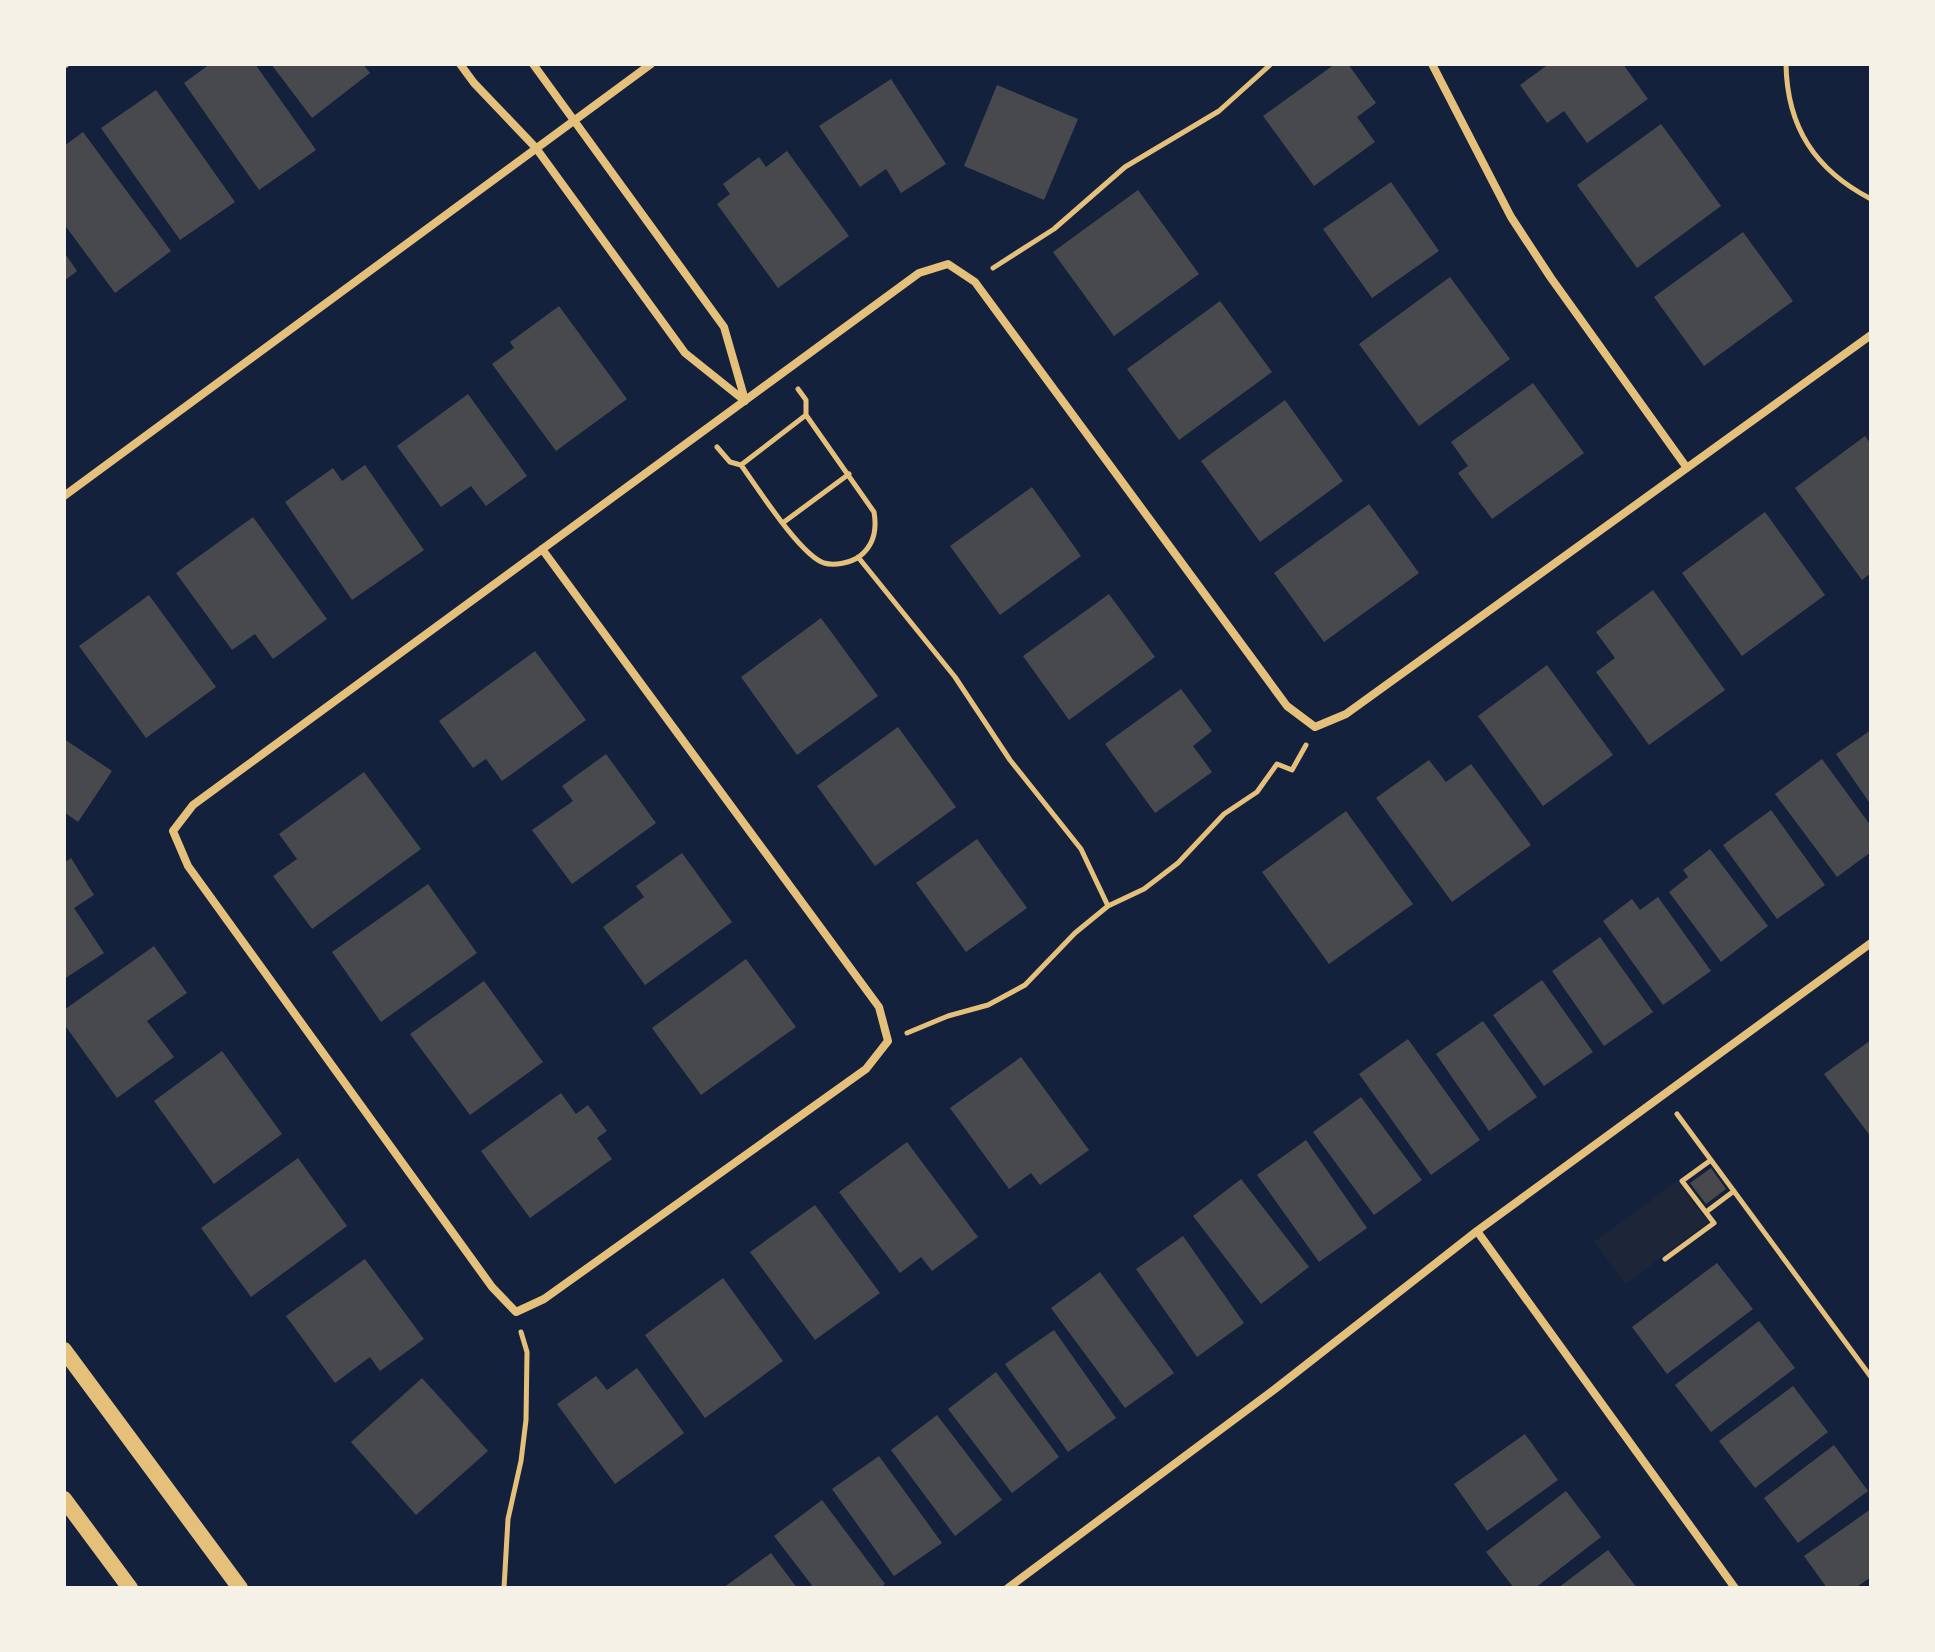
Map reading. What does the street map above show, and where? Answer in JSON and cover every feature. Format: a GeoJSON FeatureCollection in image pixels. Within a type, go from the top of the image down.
{"type":"FeatureCollection","features":[{"type":"Feature","properties":{"kind":"main road"},"geometry":{"type":"LineString","coordinates":[[64,1350],[240,1588]]}},
{"type":"Feature","properties":{"kind":"main road"},"geometry":{"type":"LineString","coordinates":[[64,1499],[130,1588]]}},
{"type":"Feature","properties":{"kind":"street"},"geometry":{"type":"LineString","coordinates":[[460,64],[536,148],[685,353],[745,401]]}},
{"type":"Feature","properties":{"kind":"street"},"geometry":{"type":"LineString","coordinates":[[533,64],[724,327],[745,401]]}},
{"type":"Feature","properties":{"kind":"street"},"geometry":{"type":"LineString","coordinates":[[64,496],[651,64]]}},
{"type":"Feature","properties":{"kind":"street"},"geometry":{"type":"LineString","coordinates":[[1432,64],[1511,217],[1687,468]]}},
{"type":"Feature","properties":{"kind":"street"},"geometry":{"type":"LineString","coordinates":[[542,549],[879,1007],[888,1041],[866,1069],[544,1299],[516,1312],[492,1287],[188,866],[173,831],[193,805],[542,549],[745,401],[919,273],[948,264],[975,282],[1287,706],[1315,727],[1346,714],[1871,335]]}},
{"type":"Feature","properties":{"kind":"street"},"geometry":{"type":"LineString","coordinates":[[1008,1588],[1275,1389],[1477,1231],[1871,943]]}},
{"type":"Feature","properties":{"kind":"street"},"geometry":{"type":"LineString","coordinates":[[1477,1231],[1735,1588]]}},
{"type":"Feature","properties":{"kind":"path"},"geometry":{"type":"LineString","coordinates":[[975,282],[1006,258],[1054,229],[1125,167],[1219,111],[1271,64]]}},
{"type":"Feature","properties":{"kind":"path"},"geometry":{"type":"LineString","coordinates":[[1786,64],[1787,86],[1796,123],[1810,151],[1834,175],[1871,199]]}},
{"type":"Feature","properties":{"kind":"path"},"geometry":{"type":"LineString","coordinates":[[704,431],[730,462],[741,465],[800,544],[823,563],[848,562],[858,557],[873,538],[876,526],[874,512],[806,415],[806,400],[785,371]]}},
{"type":"Feature","properties":{"kind":"path"},"geometry":{"type":"LineString","coordinates":[[741,465],[806,415]]}},
{"type":"Feature","properties":{"kind":"path"},"geometry":{"type":"LineString","coordinates":[[784,522],[849,474]]}},
{"type":"Feature","properties":{"kind":"path"},"geometry":{"type":"LineString","coordinates":[[858,557],[955,677],[1010,760],[1081,849],[1108,906]]}},
{"type":"Feature","properties":{"kind":"path"},"geometry":{"type":"LineString","coordinates":[[888,1041],[948,1016],[988,1005],[1025,985],[1075,933],[1108,906],[1144,889],[1178,863],[1224,814],[1257,792],[1277,764],[1292,770],[1315,727]]}},
{"type":"Feature","properties":{"kind":"path"},"geometry":{"type":"LineString","coordinates":[[1662,1096],[1871,1377]]}},
{"type":"Feature","properties":{"kind":"path"},"geometry":{"type":"LineString","coordinates":[[1665,1259],[1714,1223],[1682,1181],[1711,1160]]}},
{"type":"Feature","properties":{"kind":"path"},"geometry":{"type":"LineString","coordinates":[[1706,1212],[1734,1191]]}},
{"type":"Feature","properties":{"kind":"path"},"geometry":{"type":"LineString","coordinates":[[504,1588],[508,1519],[521,1461],[526,1420],[527,1352],[516,1312]]}},
{"type":"Feature","properties":{"kind":"shaded area"},"geometry":{"type":"Polygon","coordinates":[[[1677,1181],[1708,1222],[1625,1284],[1594,1242],[1677,1181]]]}},
{"type":"Feature","properties":{"kind":"building"},"geometry":{"type":"Polygon","coordinates":[[[210,64],[255,64],[316,150],[259,190],[184,83],[210,64]]]}},
{"type":"Feature","properties":{"kind":"building"},"geometry":{"type":"Polygon","coordinates":[[[271,64],[363,64],[370,73],[312,118],[271,64]]]}},
{"type":"Feature","properties":{"kind":"building"},"geometry":{"type":"Polygon","coordinates":[[[1335,64],[1348,64],[1376,103],[1357,117],[1375,142],[1314,186],[1263,116],[1335,64]]]}},
{"type":"Feature","properties":{"kind":"building"},"geometry":{"type":"Polygon","coordinates":[[[1549,64],[1623,64],[1648,99],[1587,143],[1564,111],[1547,123],[1520,85],[1549,64]]]}},
{"type":"Feature","properties":{"kind":"building"},"geometry":{"type":"Polygon","coordinates":[[[891,79],[946,164],[901,193],[886,169],[860,187],[819,126],[891,79]]]}},
{"type":"Feature","properties":{"kind":"building"},"geometry":{"type":"Polygon","coordinates":[[[997,85],[1078,119],[1044,200],[964,166],[997,85]]]}},
{"type":"Feature","properties":{"kind":"building"},"geometry":{"type":"Polygon","coordinates":[[[156,90],[235,202],[180,240],[101,128],[156,90]]]}},
{"type":"Feature","properties":{"kind":"building"},"geometry":{"type":"Polygon","coordinates":[[[1661,124],[1721,206],[1637,268],[1577,185],[1661,124]]]}},
{"type":"Feature","properties":{"kind":"building"},"geometry":{"type":"Polygon","coordinates":[[[83,132],[171,251],[115,293],[64,224],[64,146],[83,132]]]}},
{"type":"Feature","properties":{"kind":"building"},"geometry":{"type":"Polygon","coordinates":[[[787,151],[849,236],[778,288],[717,204],[730,194],[723,184],[759,157],[766,167],[787,151]]]}},
{"type":"Feature","properties":{"kind":"building"},"geometry":{"type":"Polygon","coordinates":[[[1391,182],[1439,251],[1372,298],[1323,229],[1391,182]]]}},
{"type":"Feature","properties":{"kind":"building"},"geometry":{"type":"Polygon","coordinates":[[[1138,190],[1199,274],[1114,336],[1053,252],[1138,190]]]}},
{"type":"Feature","properties":{"kind":"building"},"geometry":{"type":"Polygon","coordinates":[[[1743,232],[1793,301],[1704,366],[1654,297],[1743,232]]]}},
{"type":"Feature","properties":{"kind":"building"},"geometry":{"type":"Polygon","coordinates":[[[64,252],[77,271],[64,281],[64,252]]]}},
{"type":"Feature","properties":{"kind":"building"},"geometry":{"type":"Polygon","coordinates":[[[1450,277],[1510,359],[1419,426],[1359,344],[1450,277]]]}},
{"type":"Feature","properties":{"kind":"building"},"geometry":{"type":"Polygon","coordinates":[[[1220,301],[1272,372],[1179,440],[1127,369],[1220,301]]]}},
{"type":"Feature","properties":{"kind":"building"},"geometry":{"type":"Polygon","coordinates":[[[559,306],[627,399],[556,451],[492,364],[514,348],[510,342],[559,306]]]}},
{"type":"Feature","properties":{"kind":"building"},"geometry":{"type":"Polygon","coordinates":[[[1533,383],[1584,453],[1492,519],[1458,473],[1468,466],[1451,442],[1533,383]]]}},
{"type":"Feature","properties":{"kind":"building"},"geometry":{"type":"Polygon","coordinates":[[[468,394],[527,476],[486,506],[471,486],[441,507],[397,446],[468,394]]]}},
{"type":"Feature","properties":{"kind":"building"},"geometry":{"type":"Polygon","coordinates":[[[1285,400],[1343,481],[1260,542],[1201,461],[1285,400]]]}},
{"type":"Feature","properties":{"kind":"building"},"geometry":{"type":"Polygon","coordinates":[[[1865,436],[1871,444],[1871,573],[1862,580],[1795,488],[1865,436]]]}},
{"type":"Feature","properties":{"kind":"building"},"geometry":{"type":"Polygon","coordinates":[[[365,465],[424,550],[352,600],[285,502],[333,468],[342,481],[365,465]]]}},
{"type":"Feature","properties":{"kind":"building"},"geometry":{"type":"Polygon","coordinates":[[[1032,487],[1081,556],[1000,615],[950,546],[1032,487]]]}},
{"type":"Feature","properties":{"kind":"building"},"geometry":{"type":"Polygon","coordinates":[[[1369,504],[1419,573],[1324,642],[1274,573],[1369,504]]]}},
{"type":"Feature","properties":{"kind":"building"},"geometry":{"type":"Polygon","coordinates":[[[1765,512],[1825,595],[1742,656],[1682,573],[1765,512]]]}},
{"type":"Feature","properties":{"kind":"building"},"geometry":{"type":"Polygon","coordinates":[[[253,517],[327,619],[273,659],[255,634],[232,650],[176,573],[253,517]]]}},
{"type":"Feature","properties":{"kind":"building"},"geometry":{"type":"Polygon","coordinates":[[[1653,590],[1725,690],[1649,745],[1596,672],[1615,658],[1596,632],[1653,590]]]}},
{"type":"Feature","properties":{"kind":"building"},"geometry":{"type":"Polygon","coordinates":[[[1109,594],[1155,657],[1069,720],[1023,656],[1109,594]]]}},
{"type":"Feature","properties":{"kind":"building"},"geometry":{"type":"Polygon","coordinates":[[[149,595],[216,687],[146,738],[79,646],[149,595]]]}},
{"type":"Feature","properties":{"kind":"building"},"geometry":{"type":"Polygon","coordinates":[[[821,618],[878,696],[797,755],[741,677],[821,618]]]}},
{"type":"Feature","properties":{"kind":"building"},"geometry":{"type":"Polygon","coordinates":[[[535,651],[586,720],[502,781],[486,759],[473,768],[439,721],[535,651]]]}},
{"type":"Feature","properties":{"kind":"building"},"geometry":{"type":"Polygon","coordinates":[[[1547,665],[1613,755],[1543,806],[1478,716],[1547,665]]]}},
{"type":"Feature","properties":{"kind":"building"},"geometry":{"type":"Polygon","coordinates":[[[1181,689],[1212,731],[1193,746],[1212,772],[1155,813],[1105,744],[1181,689]]]}},
{"type":"Feature","properties":{"kind":"building"},"geometry":{"type":"Polygon","coordinates":[[[898,727],[956,807],[875,866],[817,786],[898,727]]]}},
{"type":"Feature","properties":{"kind":"building"},"geometry":{"type":"Polygon","coordinates":[[[1871,730],[1871,805],[1836,754],[1871,730]]]}},
{"type":"Feature","properties":{"kind":"building"},"geometry":{"type":"Polygon","coordinates":[[[64,739],[112,771],[78,822],[64,812],[64,739]]]}},
{"type":"Feature","properties":{"kind":"building"},"geometry":{"type":"Polygon","coordinates":[[[606,754],[656,823],[572,884],[532,830],[573,801],[562,786],[606,754]]]}},
{"type":"Feature","properties":{"kind":"building"},"geometry":{"type":"Polygon","coordinates":[[[1822,759],[1871,826],[1871,852],[1837,877],[1775,794],[1822,759]]]}},
{"type":"Feature","properties":{"kind":"building"},"geometry":{"type":"Polygon","coordinates":[[[1429,760],[1446,782],[1471,764],[1531,845],[1452,902],[1376,798],[1429,760]]]}},
{"type":"Feature","properties":{"kind":"building"},"geometry":{"type":"Polygon","coordinates":[[[364,772],[421,849],[312,929],[273,876],[297,859],[279,834],[364,772]]]}},
{"type":"Feature","properties":{"kind":"building"},"geometry":{"type":"Polygon","coordinates":[[[1771,810],[1825,885],[1777,919],[1723,845],[1771,810]]]}},
{"type":"Feature","properties":{"kind":"building"},"geometry":{"type":"Polygon","coordinates":[[[1346,811],[1413,904],[1329,964],[1262,872],[1346,811]]]}},
{"type":"Feature","properties":{"kind":"building"},"geometry":{"type":"Polygon","coordinates":[[[977,839],[1027,908],[966,952],[916,883],[977,839]]]}},
{"type":"Feature","properties":{"kind":"building"},"geometry":{"type":"Polygon","coordinates":[[[1710,849],[1768,926],[1721,962],[1669,892],[1688,877],[1683,870],[1710,849]]]}},
{"type":"Feature","properties":{"kind":"building"},"geometry":{"type":"Polygon","coordinates":[[[682,853],[732,922],[645,985],[603,927],[644,897],[636,886],[682,853]]]}},
{"type":"Feature","properties":{"kind":"building"},"geometry":{"type":"Polygon","coordinates":[[[71,858],[94,895],[74,908],[104,953],[64,979],[64,863],[71,858]]]}},
{"type":"Feature","properties":{"kind":"building"},"geometry":{"type":"Polygon","coordinates":[[[428,884],[477,953],[381,1022],[332,952],[428,884]]]}},
{"type":"Feature","properties":{"kind":"building"},"geometry":{"type":"Polygon","coordinates":[[[1658,897],[1711,971],[1663,1005],[1603,921],[1632,899],[1640,910],[1658,897]]]}},
{"type":"Feature","properties":{"kind":"building"},"geometry":{"type":"Polygon","coordinates":[[[1600,937],[1653,1012],[1604,1046],[1552,971],[1600,937]]]}},
{"type":"Feature","properties":{"kind":"building"},"geometry":{"type":"Polygon","coordinates":[[[154,946],[187,993],[147,1021],[174,1057],[117,1098],[64,1024],[64,1010],[154,946]]]}},
{"type":"Feature","properties":{"kind":"building"},"geometry":{"type":"Polygon","coordinates":[[[746,959],[796,1027],[701,1095],[652,1028],[746,959]]]}},
{"type":"Feature","properties":{"kind":"building"},"geometry":{"type":"Polygon","coordinates":[[[1542,980],[1593,1052],[1544,1086],[1493,1015],[1542,980]]]}},
{"type":"Feature","properties":{"kind":"building"},"geometry":{"type":"Polygon","coordinates":[[[484,981],[543,1062],[470,1115],[410,1034],[484,981]]]}},
{"type":"Feature","properties":{"kind":"building"},"geometry":{"type":"Polygon","coordinates":[[[1483,1021],[1537,1097],[1489,1131],[1436,1054],[1483,1021]]]}},
{"type":"Feature","properties":{"kind":"building"},"geometry":{"type":"Polygon","coordinates":[[[1408,1039],[1480,1140],[1431,1175],[1359,1074],[1408,1039]]]}},
{"type":"Feature","properties":{"kind":"building"},"geometry":{"type":"Polygon","coordinates":[[[1871,1040],[1871,1137],[1824,1074],[1871,1040]]]}},
{"type":"Feature","properties":{"kind":"building"},"geometry":{"type":"Polygon","coordinates":[[[222,1051],[282,1134],[214,1184],[154,1101],[222,1051]]]}},
{"type":"Feature","properties":{"kind":"building"},"geometry":{"type":"Polygon","coordinates":[[[1021,1057],[1089,1150],[1040,1185],[1031,1173],[1009,1189],[950,1108],[1021,1057]]]}},
{"type":"Feature","properties":{"kind":"building"},"geometry":{"type":"Polygon","coordinates":[[[561,1093],[576,1114],[588,1105],[607,1131],[597,1138],[612,1159],[530,1218],[481,1151],[561,1093]]]}},
{"type":"Feature","properties":{"kind":"building"},"geometry":{"type":"Polygon","coordinates":[[[1361,1097],[1422,1180],[1374,1215],[1313,1132],[1361,1097]]]}},
{"type":"Feature","properties":{"kind":"building"},"geometry":{"type":"Polygon","coordinates":[[[1306,1140],[1367,1228],[1319,1262],[1257,1175],[1306,1140]]]}},
{"type":"Feature","properties":{"kind":"building"},"geometry":{"type":"Polygon","coordinates":[[[907,1142],[978,1237],[932,1271],[921,1257],[900,1273],[839,1192],[907,1142]]]}},
{"type":"Feature","properties":{"kind":"building"},"geometry":{"type":"Polygon","coordinates":[[[298,1158],[347,1226],[251,1297],[201,1228],[298,1158]]]}},
{"type":"Feature","properties":{"kind":"building"},"geometry":{"type":"Polygon","coordinates":[[[1711,1168],[1726,1189],[1706,1204],[1690,1183],[1711,1168]]]}},
{"type":"Feature","properties":{"kind":"building"},"geometry":{"type":"Polygon","coordinates":[[[1241,1179],[1309,1267],[1261,1304],[1193,1216],[1241,1179]]]}},
{"type":"Feature","properties":{"kind":"building"},"geometry":{"type":"Polygon","coordinates":[[[815,1205],[880,1293],[815,1340],[750,1252],[815,1205]]]}},
{"type":"Feature","properties":{"kind":"building"},"geometry":{"type":"Polygon","coordinates":[[[1183,1236],[1244,1323],[1197,1357],[1136,1269],[1183,1236]]]}},
{"type":"Feature","properties":{"kind":"building"},"geometry":{"type":"Polygon","coordinates":[[[365,1259],[424,1339],[380,1371],[370,1357],[335,1383],[286,1316],[365,1259]]]}},
{"type":"Feature","properties":{"kind":"building"},"geometry":{"type":"Polygon","coordinates":[[[1717,1263],[1753,1309],[1667,1374],[1632,1327],[1717,1263]]]}},
{"type":"Feature","properties":{"kind":"building"},"geometry":{"type":"Polygon","coordinates":[[[1100,1272],[1174,1373],[1125,1408],[1051,1308],[1100,1272]]]}},
{"type":"Feature","properties":{"kind":"building"},"geometry":{"type":"Polygon","coordinates":[[[723,1278],[783,1361],[705,1418],[645,1335],[723,1278]]]}},
{"type":"Feature","properties":{"kind":"building"},"geometry":{"type":"Polygon","coordinates":[[[1759,1321],[1795,1368],[1711,1432],[1675,1385],[1759,1321]]]}},
{"type":"Feature","properties":{"kind":"building"},"geometry":{"type":"Polygon","coordinates":[[[1054,1330],[1116,1418],[1068,1452],[1005,1364],[1054,1330]]]}},
{"type":"Feature","properties":{"kind":"building"},"geometry":{"type":"Polygon","coordinates":[[[637,1368],[684,1433],[615,1484],[557,1404],[596,1376],[607,1390],[637,1368]]]}},
{"type":"Feature","properties":{"kind":"building"},"geometry":{"type":"Polygon","coordinates":[[[996,1372],[1059,1457],[1012,1493],[948,1409],[996,1372]]]}},
{"type":"Feature","properties":{"kind":"building"},"geometry":{"type":"Polygon","coordinates":[[[422,1378],[488,1451],[416,1515],[351,1442],[422,1378]]]}},
{"type":"Feature","properties":{"kind":"building"},"geometry":{"type":"Polygon","coordinates":[[[1793,1386],[1828,1432],[1755,1488],[1719,1441],[1793,1386]]]}},
{"type":"Feature","properties":{"kind":"building"},"geometry":{"type":"Polygon","coordinates":[[[937,1415],[1002,1500],[955,1536],[891,1450],[937,1415]]]}},
{"type":"Feature","properties":{"kind":"building"},"geometry":{"type":"Polygon","coordinates":[[[1525,1434],[1558,1480],[1487,1531],[1454,1484],[1525,1434]]]}},
{"type":"Feature","properties":{"kind":"building"},"geometry":{"type":"Polygon","coordinates":[[[1834,1445],[1868,1491],[1798,1543],[1764,1498],[1834,1445]]]}},
{"type":"Feature","properties":{"kind":"building"},"geometry":{"type":"Polygon","coordinates":[[[879,1456],[942,1543],[894,1576],[832,1489],[879,1456]]]}},
{"type":"Feature","properties":{"kind":"building"},"geometry":{"type":"Polygon","coordinates":[[[1566,1491],[1601,1537],[1535,1588],[1514,1588],[1486,1552],[1566,1491]]]}},
{"type":"Feature","properties":{"kind":"building"},"geometry":{"type":"Polygon","coordinates":[[[822,1500],[885,1584],[880,1588],[814,1588],[774,1536],[822,1500]]]}},
{"type":"Feature","properties":{"kind":"building"},"geometry":{"type":"Polygon","coordinates":[[[1871,1509],[1871,1577],[1855,1588],[1827,1588],[1804,1556],[1871,1509]]]}},
{"type":"Feature","properties":{"kind":"building"},"geometry":{"type":"Polygon","coordinates":[[[1608,1550],[1637,1588],[1558,1588],[1608,1550]]]}},
{"type":"Feature","properties":{"kind":"building"},"geometry":{"type":"Polygon","coordinates":[[[771,1553],[797,1588],[723,1588],[771,1553]]]}}]}
